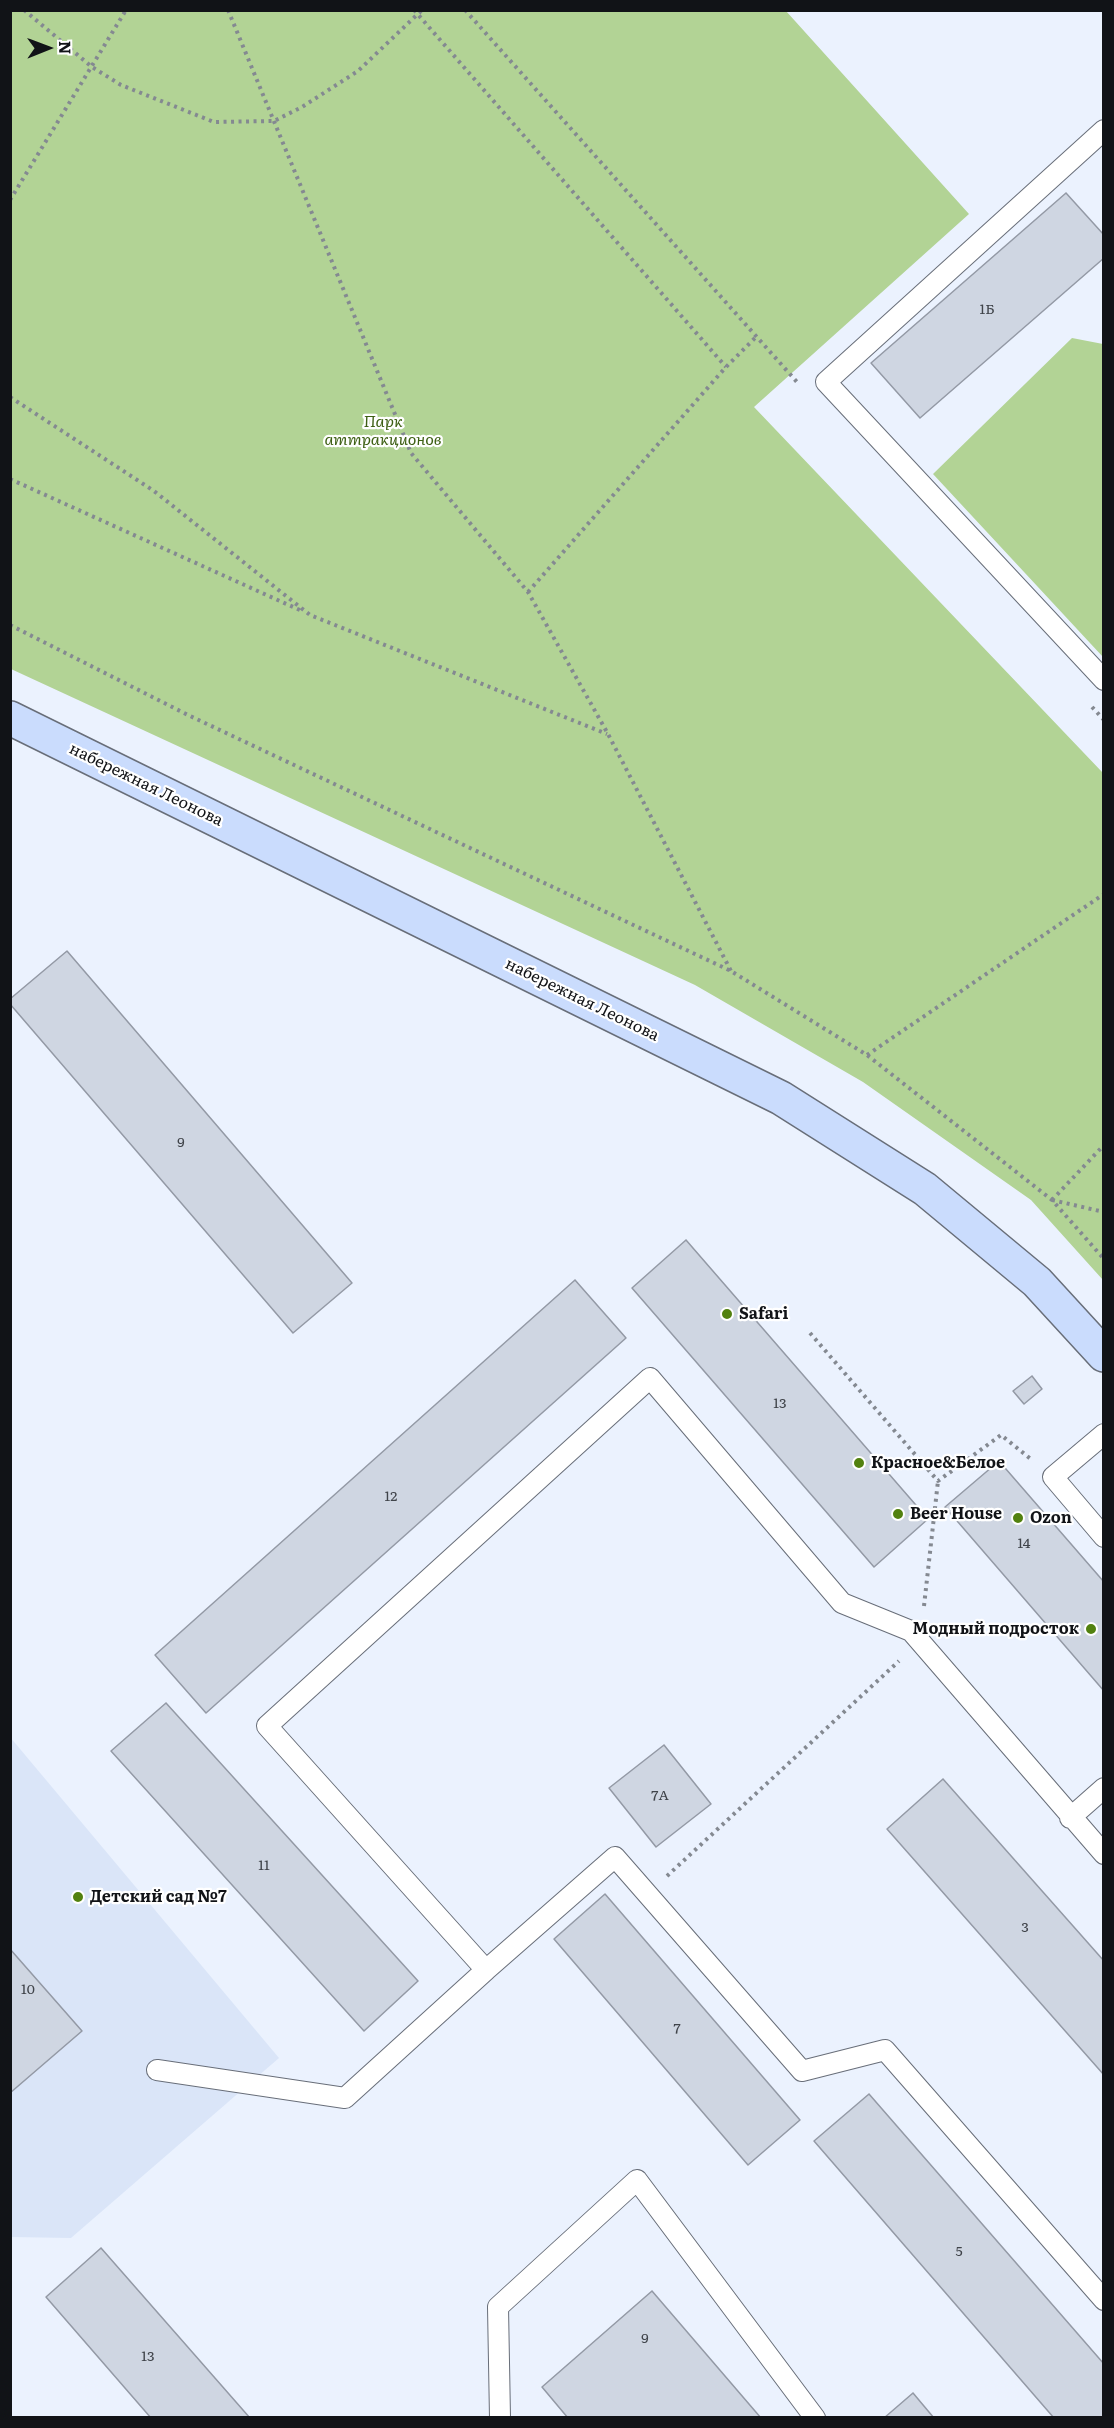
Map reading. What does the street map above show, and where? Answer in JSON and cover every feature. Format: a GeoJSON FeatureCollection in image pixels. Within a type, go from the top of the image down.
{"type":"FeatureCollection","features":[{"type":"Feature","properties":{"kind":"main road","name":"набережная Леонова"},"geometry":{"type":"LineString","coordinates":[[10,718],[780,1098],[925,1188],[1037,1282],[1104,1355]]}},
{"type":"Feature","properties":{"kind":"lane"},"geometry":{"type":"LineString","coordinates":[[1104,130],[826,382],[1104,680]]}},
{"type":"Feature","properties":{"kind":"lane"},"geometry":{"type":"LineString","coordinates":[[486,1970],[267,1726],[650,1378],[842,1603],[910,1631],[1070,1818],[1104,1854]]}},
{"type":"Feature","properties":{"kind":"lane"},"geometry":{"type":"LineString","coordinates":[[1104,1434],[1053,1477],[1104,1537]]}},
{"type":"Feature","properties":{"kind":"lane"},"geometry":{"type":"LineString","coordinates":[[1070,1818],[1104,1788]]}},
{"type":"Feature","properties":{"kind":"lane"},"geometry":{"type":"LineString","coordinates":[[157,2070],[345,2098],[615,1857],[802,2071],[885,2050],[1104,2300]]}},
{"type":"Feature","properties":{"kind":"lane"},"geometry":{"type":"LineString","coordinates":[[500,2418],[498,2307],[637,2180],[815,2418]]}},
{"type":"Feature","properties":{"kind":"path"},"geometry":{"type":"LineString","coordinates":[[24,10],[92,67],[121,85],[214,122],[274,121],[302,107],[358,71],[418,12],[726,367]]}},
{"type":"Feature","properties":{"kind":"path"},"geometry":{"type":"LineString","coordinates":[[10,200],[126,10]]}},
{"type":"Feature","properties":{"kind":"path"},"geometry":{"type":"LineString","coordinates":[[228,10],[411,453],[528,592],[608,734],[731,971]]}},
{"type":"Feature","properties":{"kind":"path"},"geometry":{"type":"LineString","coordinates":[[465,10],[804,390]]}},
{"type":"Feature","properties":{"kind":"path"},"geometry":{"type":"LineString","coordinates":[[528,592],[726,367],[756,338]]}},
{"type":"Feature","properties":{"kind":"path"},"geometry":{"type":"LineString","coordinates":[[10,397],[154,491],[310,615]]}},
{"type":"Feature","properties":{"kind":"path"},"geometry":{"type":"LineString","coordinates":[[10,479],[310,615],[608,734]]}},
{"type":"Feature","properties":{"kind":"path"},"geometry":{"type":"LineString","coordinates":[[10,625],[188,715],[731,971],[867,1056],[1052,1200],[1104,1259]]}},
{"type":"Feature","properties":{"kind":"path"},"geometry":{"type":"LineString","coordinates":[[1088,703],[1104,720]]}},
{"type":"Feature","properties":{"kind":"path"},"geometry":{"type":"LineString","coordinates":[[867,1056],[1104,894]]}},
{"type":"Feature","properties":{"kind":"path"},"geometry":{"type":"LineString","coordinates":[[1052,1200],[1104,1145]]}},
{"type":"Feature","properties":{"kind":"path"},"geometry":{"type":"LineString","coordinates":[[1052,1200],[1104,1212]]}},
{"type":"Feature","properties":{"kind":"path"},"geometry":{"type":"LineString","coordinates":[[810,1333],[938,1481]]}},
{"type":"Feature","properties":{"kind":"path"},"geometry":{"type":"LineString","coordinates":[[648,1894],[920,1642],[938,1481],[1000,1435],[1053,1477]]}},
{"type":"Feature","properties":{"kind":"shaded area","name":"Детский сад №7"},"geometry":{"type":"Polygon","coordinates":[[[10,1737],[279,2058],[71,2238],[11,2237],[10,1737]]]}},
{"type":"Feature","properties":{"kind":"green space","name":"Парк аттракционов"},"geometry":{"type":"Polygon","coordinates":[[[10,11],[786,11],[969,214],[754,407],[1103,773],[1103,1280],[1031,1200],[863,1082],[695,985],[11,669],[10,11]]]}},
{"type":"Feature","properties":{"kind":"green space"},"geometry":{"type":"Polygon","coordinates":[[[1072,338],[1103,344],[1103,657],[933,474],[1072,338]]]}},
{"type":"Feature","properties":{"kind":"building"},"geometry":{"type":"Polygon","coordinates":[[[1066,193],[1104,235],[1104,258],[920,418],[871,363],[1066,193]]]}},
{"type":"Feature","properties":{"kind":"building"},"geometry":{"type":"Polygon","coordinates":[[[67,951],[352,1283],[293,1333],[10,1004],[10,999],[67,951]]]}},
{"type":"Feature","properties":{"kind":"building"},"geometry":{"type":"Polygon","coordinates":[[[686,1240],[928,1519],[874,1567],[632,1288],[686,1240]]]}},
{"type":"Feature","properties":{"kind":"building"},"geometry":{"type":"Polygon","coordinates":[[[575,1280],[626,1338],[206,1713],[155,1655],[575,1280]]]}},
{"type":"Feature","properties":{"kind":"building"},"geometry":{"type":"Polygon","coordinates":[[[1032,1376],[1042,1389],[1024,1404],[1013,1391],[1032,1376]]]}},
{"type":"Feature","properties":{"kind":"building"},"geometry":{"type":"Polygon","coordinates":[[[999,1461],[1104,1582],[1104,1691],[945,1507],[999,1461]]]}},
{"type":"Feature","properties":{"kind":"building"},"geometry":{"type":"Polygon","coordinates":[[[166,1703],[418,1981],[364,2031],[111,1751],[166,1703]]]}},
{"type":"Feature","properties":{"kind":"building"},"geometry":{"type":"Polygon","coordinates":[[[664,1745],[711,1804],[656,1847],[609,1788],[664,1745]]]}},
{"type":"Feature","properties":{"kind":"building"},"geometry":{"type":"Polygon","coordinates":[[[943,1779],[1104,1961],[1104,2075],[887,1829],[943,1779]]]}},
{"type":"Feature","properties":{"kind":"building"},"geometry":{"type":"Polygon","coordinates":[[[605,1894],[800,2120],[748,2165],[554,1939],[605,1894]]]}},
{"type":"Feature","properties":{"kind":"building"},"geometry":{"type":"Polygon","coordinates":[[[10,1949],[82,2031],[10,2093],[10,1949]]]}},
{"type":"Feature","properties":{"kind":"building"},"geometry":{"type":"Polygon","coordinates":[[[869,2094],[1104,2364],[1104,2418],[1054,2418],[814,2141],[869,2094]]]}},
{"type":"Feature","properties":{"kind":"building"},"geometry":{"type":"Polygon","coordinates":[[[101,2248],[250,2418],[151,2418],[46,2297],[101,2248]]]}},
{"type":"Feature","properties":{"kind":"building"},"geometry":{"type":"Polygon","coordinates":[[[652,2291],[761,2418],[568,2418],[542,2387],[652,2291]]]}},
{"type":"Feature","properties":{"kind":"building"},"geometry":{"type":"Polygon","coordinates":[[[913,2393],[934,2418],[884,2418],[913,2393]]]}},
{"type":"Feature","properties":{"kind":"place","name":"Safari"},"geometry":{"type":"Point","coordinates":[727,1314]}},
{"type":"Feature","properties":{"kind":"place","name":"Красное&Белое"},"geometry":{"type":"Point","coordinates":[859,1463]}},
{"type":"Feature","properties":{"kind":"place","name":"Beer House"},"geometry":{"type":"Point","coordinates":[898,1514]}},
{"type":"Feature","properties":{"kind":"place","name":"Ozon"},"geometry":{"type":"Point","coordinates":[1018,1518]}},
{"type":"Feature","properties":{"kind":"place","name":"Модный подросток"},"geometry":{"type":"Point","coordinates":[1091,1629]}},
{"type":"Feature","properties":{"kind":"place","name":"Детский сад №7"},"geometry":{"type":"Point","coordinates":[78,1897]}}]}
